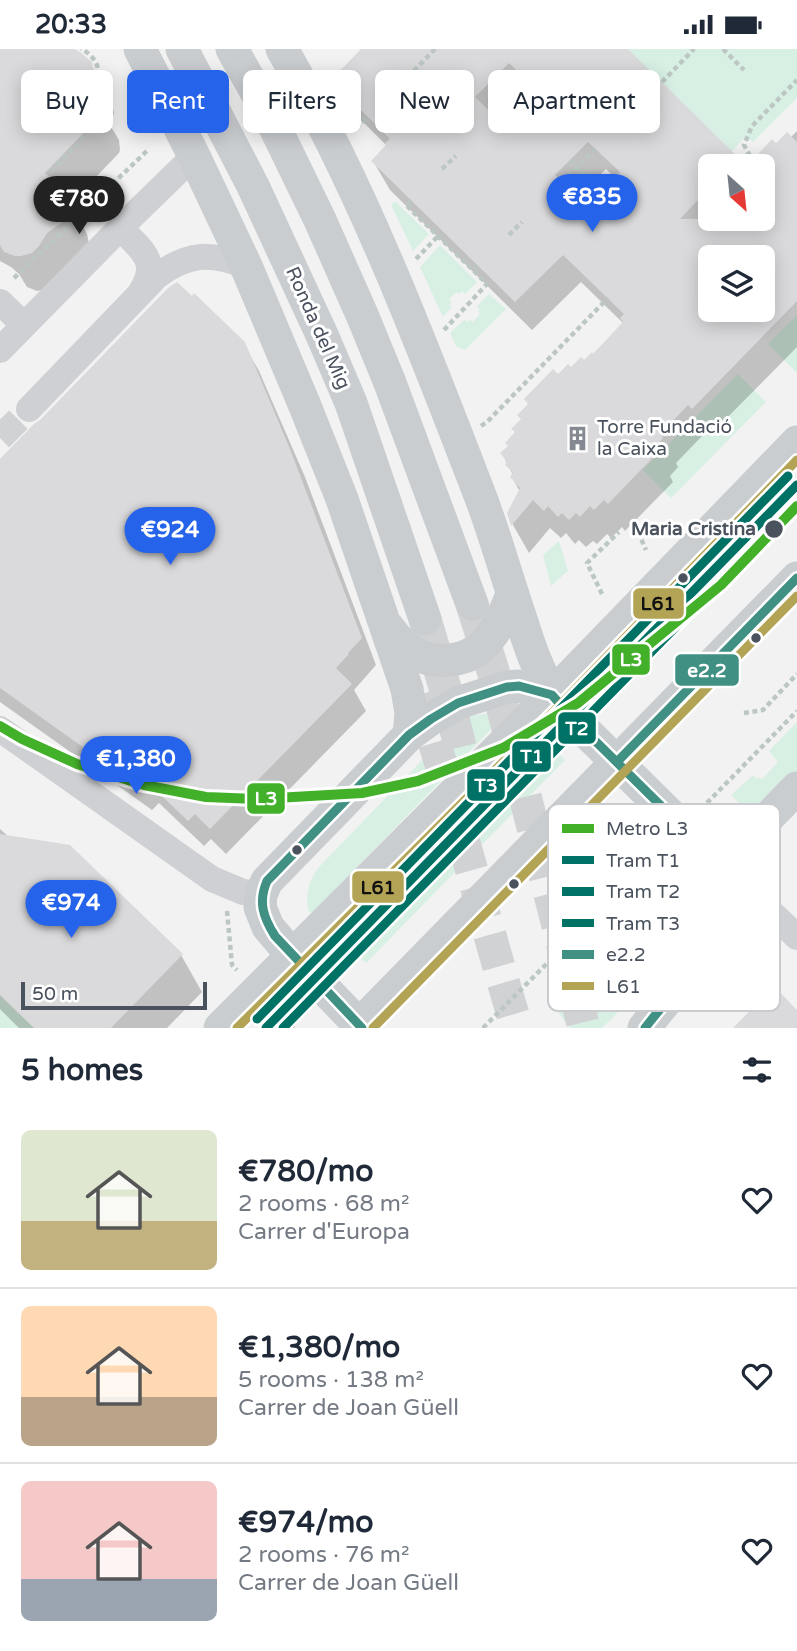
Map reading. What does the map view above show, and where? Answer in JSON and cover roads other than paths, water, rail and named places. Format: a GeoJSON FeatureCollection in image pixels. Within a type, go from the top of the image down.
{"type":"FeatureCollection","features":[{"type":"Feature","properties":{"kind":"main road"},"geometry":{"type":"LineString","coordinates":[[140,49],[246,266],[337,487],[407,689],[411,713],[409,735]]}},
{"type":"Feature","properties":{"kind":"main road","name":"Ronda del Mig"},"geometry":{"type":"LineString","coordinates":[[180,49],[253,186],[322,335],[351,403],[425,619]]}},
{"type":"Feature","properties":{"kind":"main road"},"geometry":{"type":"LineString","coordinates":[[232,49],[244,70]]}},
{"type":"Feature","properties":{"kind":"main road"},"geometry":{"type":"LineString","coordinates":[[246,49],[253,70]]}},
{"type":"Feature","properties":{"kind":"main road"},"geometry":{"type":"LineString","coordinates":[[282,49],[316,110],[394,279],[482,501],[534,658],[552,695],[659,804]]}},
{"type":"Feature","properties":{"kind":"main road"},"geometry":{"type":"LineString","coordinates":[[278,133],[320,220],[390,383],[472,604]]}},
{"type":"Feature","properties":{"kind":"main road"},"geometry":{"type":"LineString","coordinates":[[220,1028],[552,695],[797,442]]}},
{"type":"Feature","properties":{"kind":"main road"},"geometry":{"type":"LineString","coordinates":[[576,804],[797,578]]}},
{"type":"Feature","properties":{"kind":"main road"},"geometry":{"type":"LineString","coordinates":[[384,621],[393,634],[418,655],[428,658],[465,657],[481,648],[498,628],[512,594]]}},
{"type":"Feature","properties":{"kind":"main road"},"geometry":{"type":"LineString","coordinates":[[548,833],[359,1027],[268,926],[260,907],[261,894],[267,881],[409,735],[431,719],[458,703],[507,687],[519,687],[552,695]]}},
{"type":"Feature","properties":{"kind":"main road"},"geometry":{"type":"LineString","coordinates":[[780,805],[797,788]]}},
{"type":"Feature","properties":{"kind":"main road"},"geometry":{"type":"LineString","coordinates":[[644,1028],[658,1011]]}},
{"type":"Feature","properties":{"kind":"street"},"geometry":{"type":"LineString","coordinates":[[0,350],[194,156]]}},
{"type":"Feature","properties":{"kind":"street"},"geometry":{"type":"LineString","coordinates":[[120,228],[141,248],[150,264],[149,281],[139,295]]}},
{"type":"Feature","properties":{"kind":"street"},"geometry":{"type":"LineString","coordinates":[[29,408],[157,276],[173,264],[209,256],[226,258],[246,266]]}},
{"type":"Feature","properties":{"kind":"street"},"geometry":{"type":"LineString","coordinates":[[0,302],[24,325]]}},
{"type":"Feature","properties":{"kind":"street"},"geometry":{"type":"LineString","coordinates":[[0,729],[212,879],[243,892],[261,894]]}},
{"type":"Feature","properties":{"kind":"street"},"geometry":{"type":"LineString","coordinates":[[780,921],[797,937]]}},
{"type":"Feature","properties":{"kind":"tunnel"},"geometry":{"type":"LineString","coordinates":[[0,438],[29,409]]}},
{"type":"Feature","properties":{"kind":"tunnel"},"geometry":{"type":"LineString","coordinates":[[472,604],[494,674],[548,886]]}},
{"type":"Feature","properties":{"kind":"tunnel"},"geometry":{"type":"LineString","coordinates":[[425,619],[469,782]]}},
{"type":"Feature","properties":{"kind":"tunnel"},"geometry":{"type":"LineString","coordinates":[[419,695],[517,1028]]}},
{"type":"Feature","properties":{"kind":"tunnel"},"geometry":{"type":"LineString","coordinates":[[580,1011],[584,1028]]}},
{"type":"Feature","properties":{"kind":"metro line","name":"L3"},"geometry":{"type":"LineString","coordinates":[[0,726],[77,764],[144,785],[206,797],[259,799],[362,793],[418,781],[503,748],[578,703],[721,585],[797,506]]}},
{"type":"Feature","properties":{"kind":"tram line","name":"T3"},"geometry":{"type":"LineString","coordinates":[[257,1019],[788,476]]}},
{"type":"Feature","properties":{"kind":"tram line","name":"T1"},"geometry":{"type":"LineString","coordinates":[[266,1028],[797,485]]}},
{"type":"Feature","properties":{"kind":"tram line","name":"T2"},"geometry":{"type":"LineString","coordinates":[[283,1028],[797,503]]}},
{"type":"Feature","properties":{"kind":"place","name":"Torre Fundació la Caixa"},"geometry":{"type":"Point","coordinates":[577,438]}},
{"type":"Feature","properties":{"kind":"place","name":"Maria Cristina"},"geometry":{"type":"Point","coordinates":[774,529]}}]}
